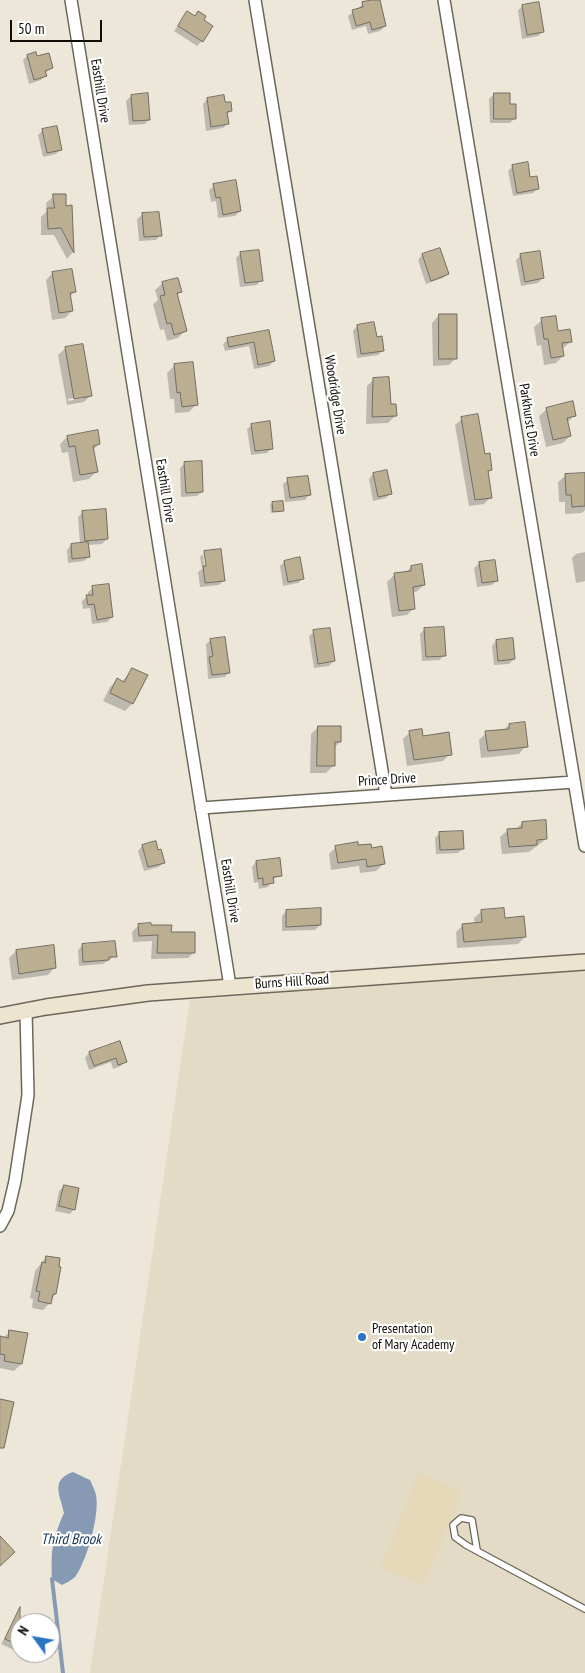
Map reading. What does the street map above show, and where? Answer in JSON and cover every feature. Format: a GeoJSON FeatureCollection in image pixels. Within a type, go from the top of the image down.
{"type":"FeatureCollection","features":[{"type":"Feature","properties":{"kind":"street","name":"Easthill Drive"},"geometry":{"type":"LineString","coordinates":[[70,0],[230,986]]}},
{"type":"Feature","properties":{"kind":"street","name":"Woodridge Drive"},"geometry":{"type":"LineString","coordinates":[[255,0],[386,795]]}},
{"type":"Feature","properties":{"kind":"street","name":"Parkhurst Drive"},"geometry":{"type":"LineString","coordinates":[[444,0],[585,846]]}},
{"type":"Feature","properties":{"kind":"street","name":"Prince Drive"},"geometry":{"type":"LineString","coordinates":[[201,808],[574,782]]}},
{"type":"Feature","properties":{"kind":"street","name":"Burns Hill Road"},"geometry":{"type":"LineString","coordinates":[[0,1016],[119,996],[230,986],[585,962]]}},
{"type":"Feature","properties":{"kind":"street"},"geometry":{"type":"LineString","coordinates":[[0,1226],[8,1210],[15,1180],[28,1096],[26,1012]]}},
{"type":"Feature","properties":{"kind":"lane"},"geometry":{"type":"LineString","coordinates":[[477,1550],[472,1520],[461,1518],[453,1525],[455,1536],[477,1550],[526,1579],[585,1609]]}},
{"type":"Feature","properties":{"kind":"shaded area","name":"Presentation of Mary Academy"},"geometry":{"type":"Polygon","coordinates":[[[585,970],[585,1673],[90,1673],[190,1000],[585,970]]]}},
{"type":"Feature","properties":{"kind":"shaded area"},"geometry":{"type":"Polygon","coordinates":[[[418,1473],[462,1491],[424,1585],[380,1568],[418,1473]]]}},
{"type":"Feature","properties":{"kind":"water","name":"Third Brook"},"geometry":{"type":"Polygon","coordinates":[[[73,1472],[90,1480],[96,1495],[96,1514],[92,1537],[80,1570],[74,1578],[62,1585],[52,1579],[53,1545],[64,1513],[58,1490],[61,1480],[73,1472]]]}},
{"type":"Feature","properties":{"kind":"building"},"geometry":{"type":"Polygon","coordinates":[[[380,0],[386,26],[372,30],[370,22],[356,26],[352,10],[363,7],[362,2],[380,0]]]}},
{"type":"Feature","properties":{"kind":"building"},"geometry":{"type":"Polygon","coordinates":[[[539,2],[544,32],[527,35],[522,5],[539,2]]]}},
{"type":"Feature","properties":{"kind":"building"},"geometry":{"type":"Polygon","coordinates":[[[187,11],[195,16],[198,11],[206,16],[204,20],[213,26],[203,42],[178,26],[187,11]]]}},
{"type":"Feature","properties":{"kind":"building"},"geometry":{"type":"Polygon","coordinates":[[[36,52],[37,56],[49,53],[53,68],[45,71],[47,76],[34,80],[27,55],[36,52]]]}},
{"type":"Feature","properties":{"kind":"building"},"geometry":{"type":"Polygon","coordinates":[[[148,93],[150,120],[133,121],[131,95],[148,93]]]}},
{"type":"Feature","properties":{"kind":"building"},"geometry":{"type":"Polygon","coordinates":[[[494,93],[510,93],[510,104],[516,104],[516,119],[494,119],[494,93]]]}},
{"type":"Feature","properties":{"kind":"building"},"geometry":{"type":"Polygon","coordinates":[[[224,95],[225,102],[231,102],[232,111],[227,112],[229,124],[211,127],[207,98],[224,95]]]}},
{"type":"Feature","properties":{"kind":"building"},"geometry":{"type":"Polygon","coordinates":[[[57,126],[62,150],[47,153],[42,129],[57,126]]]}},
{"type":"Feature","properties":{"kind":"building"},"geometry":{"type":"Polygon","coordinates":[[[528,162],[530,177],[537,176],[539,189],[517,193],[512,165],[528,162]]]}},
{"type":"Feature","properties":{"kind":"building"},"geometry":{"type":"Polygon","coordinates":[[[236,180],[241,211],[223,215],[220,197],[216,198],[213,184],[236,180]]]}},
{"type":"Feature","properties":{"kind":"building"},"geometry":{"type":"Polygon","coordinates":[[[53,194],[66,194],[66,206],[72,205],[74,253],[61,228],[48,229],[47,208],[54,208],[53,194]]]}},
{"type":"Feature","properties":{"kind":"building"},"geometry":{"type":"Polygon","coordinates":[[[159,212],[162,236],[144,237],[142,213],[159,212]]]}},
{"type":"Feature","properties":{"kind":"building"},"geometry":{"type":"Polygon","coordinates":[[[440,248],[449,274],[431,281],[422,254],[440,248]]]}},
{"type":"Feature","properties":{"kind":"building"},"geometry":{"type":"Polygon","coordinates":[[[259,250],[263,281],[245,283],[240,252],[259,250]]]}},
{"type":"Feature","properties":{"kind":"building"},"geometry":{"type":"Polygon","coordinates":[[[540,251],[544,278],[525,282],[520,254],[540,251]]]}},
{"type":"Feature","properties":{"kind":"building"},"geometry":{"type":"Polygon","coordinates":[[[72,269],[76,292],[70,293],[73,311],[59,313],[52,272],[72,269]]]}},
{"type":"Feature","properties":{"kind":"building"},"geometry":{"type":"Polygon","coordinates":[[[178,278],[182,292],[177,293],[187,331],[174,335],[171,323],[167,324],[160,296],[165,295],[162,282],[178,278]]]}},
{"type":"Feature","properties":{"kind":"building"},"geometry":{"type":"Polygon","coordinates":[[[439,314],[457,314],[457,359],[439,359],[439,314]]]}},
{"type":"Feature","properties":{"kind":"building"},"geometry":{"type":"Polygon","coordinates":[[[556,316],[558,331],[570,329],[572,342],[562,343],[564,356],[551,358],[548,339],[544,339],[541,318],[556,316]]]}},
{"type":"Feature","properties":{"kind":"building"},"geometry":{"type":"Polygon","coordinates":[[[374,322],[377,337],[382,336],[384,351],[361,354],[357,325],[374,322]]]}},
{"type":"Feature","properties":{"kind":"building"},"geometry":{"type":"Polygon","coordinates":[[[269,330],[275,361],[258,365],[254,342],[229,347],[227,338],[269,330]]]}},
{"type":"Feature","properties":{"kind":"building"},"geometry":{"type":"Polygon","coordinates":[[[83,344],[92,396],[74,399],[65,347],[83,344]]]}},
{"type":"Feature","properties":{"kind":"building"},"geometry":{"type":"Polygon","coordinates":[[[193,362],[198,405],[182,407],[180,392],[177,393],[174,364],[193,362]]]}},
{"type":"Feature","properties":{"kind":"building"},"geometry":{"type":"Polygon","coordinates":[[[389,377],[391,404],[396,404],[397,416],[372,417],[373,378],[389,377]]]}},
{"type":"Feature","properties":{"kind":"building"},"geometry":{"type":"Polygon","coordinates":[[[573,401],[576,416],[567,418],[571,436],[553,440],[546,408],[573,401]]]}},
{"type":"Feature","properties":{"kind":"building"},"geometry":{"type":"Polygon","coordinates":[[[478,414],[485,454],[490,453],[492,470],[488,471],[492,498],[475,500],[461,417],[478,414]]]}},
{"type":"Feature","properties":{"kind":"building"},"geometry":{"type":"Polygon","coordinates":[[[270,421],[273,449],[255,451],[251,424],[270,421]]]}},
{"type":"Feature","properties":{"kind":"building"},"geometry":{"type":"Polygon","coordinates":[[[98,430],[100,444],[93,446],[98,472],[80,475],[75,446],[69,447],[67,436],[98,430]]]}},
{"type":"Feature","properties":{"kind":"building"},"geometry":{"type":"Polygon","coordinates":[[[202,461],[203,492],[186,493],[184,462],[202,461]]]}},
{"type":"Feature","properties":{"kind":"building"},"geometry":{"type":"Polygon","coordinates":[[[387,470],[392,494],[378,497],[373,473],[387,470]]]}},
{"type":"Feature","properties":{"kind":"building"},"geometry":{"type":"Polygon","coordinates":[[[585,473],[585,506],[572,507],[571,495],[566,495],[565,474],[585,473]]]}},
{"type":"Feature","properties":{"kind":"building"},"geometry":{"type":"Polygon","coordinates":[[[308,476],[311,495],[290,498],[287,478],[308,476]]]}},
{"type":"Feature","properties":{"kind":"building"},"geometry":{"type":"Polygon","coordinates":[[[283,501],[284,511],[273,512],[272,502],[283,501]]]}},
{"type":"Feature","properties":{"kind":"building"},"geometry":{"type":"Polygon","coordinates":[[[106,509],[108,539],[85,541],[82,511],[106,509]]]}},
{"type":"Feature","properties":{"kind":"building"},"geometry":{"type":"Polygon","coordinates":[[[88,542],[90,557],[72,559],[71,544],[88,542]]]}},
{"type":"Feature","properties":{"kind":"building"},"geometry":{"type":"Polygon","coordinates":[[[221,549],[225,581],[205,583],[203,566],[206,566],[204,551],[221,549]]]}},
{"type":"Feature","properties":{"kind":"building"},"geometry":{"type":"Polygon","coordinates":[[[300,557],[304,579],[288,582],[284,561],[300,557]]]}},
{"type":"Feature","properties":{"kind":"building"},"geometry":{"type":"Polygon","coordinates":[[[495,560],[498,581],[482,583],[479,562],[495,560]]]}},
{"type":"Feature","properties":{"kind":"building"},"geometry":{"type":"Polygon","coordinates":[[[422,564],[425,585],[413,587],[415,609],[399,611],[394,573],[411,571],[411,566],[422,564]]]}},
{"type":"Feature","properties":{"kind":"building"},"geometry":{"type":"Polygon","coordinates":[[[109,584],[113,617],[97,620],[94,604],[88,605],[86,595],[93,595],[92,586],[109,584]]]}},
{"type":"Feature","properties":{"kind":"building"},"geometry":{"type":"Polygon","coordinates":[[[444,627],[446,656],[426,657],[424,628],[444,627]]]}},
{"type":"Feature","properties":{"kind":"building"},"geometry":{"type":"Polygon","coordinates":[[[330,628],[335,661],[318,664],[313,630],[330,628]]]}},
{"type":"Feature","properties":{"kind":"building"},"geometry":{"type":"Polygon","coordinates":[[[225,637],[230,673],[212,675],[209,657],[213,656],[210,639],[225,637]]]}},
{"type":"Feature","properties":{"kind":"building"},"geometry":{"type":"Polygon","coordinates":[[[513,638],[515,659],[498,661],[496,640],[513,638]]]}},
{"type":"Feature","properties":{"kind":"building"},"geometry":{"type":"Polygon","coordinates":[[[132,668],[148,675],[133,704],[110,693],[117,678],[124,682],[132,668]]]}},
{"type":"Feature","properties":{"kind":"building"},"geometry":{"type":"Polygon","coordinates":[[[525,722],[528,747],[488,751],[485,731],[509,729],[509,724],[525,722]]]}},
{"type":"Feature","properties":{"kind":"building"},"geometry":{"type":"Polygon","coordinates":[[[318,726],[341,726],[341,742],[335,742],[335,766],[317,766],[318,726]]]}},
{"type":"Feature","properties":{"kind":"building"},"geometry":{"type":"Polygon","coordinates":[[[422,729],[423,736],[449,732],[452,755],[414,760],[409,731],[422,729]]]}},
{"type":"Feature","properties":{"kind":"building"},"geometry":{"type":"Polygon","coordinates":[[[546,820],[547,839],[537,840],[537,845],[509,847],[507,829],[522,828],[522,822],[546,820]]]}},
{"type":"Feature","properties":{"kind":"building"},"geometry":{"type":"Polygon","coordinates":[[[463,831],[464,849],[440,850],[439,832],[463,831]]]}},
{"type":"Feature","properties":{"kind":"building"},"geometry":{"type":"Polygon","coordinates":[[[156,841],[158,850],[161,849],[165,863],[148,867],[142,845],[156,841]]]}},
{"type":"Feature","properties":{"kind":"building"},"geometry":{"type":"Polygon","coordinates":[[[358,842],[358,845],[371,844],[372,848],[382,846],[385,864],[367,867],[366,859],[338,863],[335,846],[358,842]]]}},
{"type":"Feature","properties":{"kind":"building"},"geometry":{"type":"Polygon","coordinates":[[[280,858],[282,876],[273,877],[274,883],[263,885],[263,878],[258,879],[256,861],[280,858]]]}},
{"type":"Feature","properties":{"kind":"building"},"geometry":{"type":"Polygon","coordinates":[[[321,908],[321,925],[286,927],[286,910],[321,908]]]}},
{"type":"Feature","properties":{"kind":"building"},"geometry":{"type":"Polygon","coordinates":[[[504,908],[505,918],[524,916],[526,937],[464,942],[462,924],[482,922],[481,910],[504,908]]]}},
{"type":"Feature","properties":{"kind":"building"},"geometry":{"type":"Polygon","coordinates":[[[151,923],[151,925],[172,925],[171,932],[195,932],[195,953],[157,953],[158,935],[139,936],[138,924],[151,923]]]}},
{"type":"Feature","properties":{"kind":"building"},"geometry":{"type":"Polygon","coordinates":[[[115,941],[117,957],[109,957],[109,960],[83,962],[82,944],[115,941]]]}},
{"type":"Feature","properties":{"kind":"building"},"geometry":{"type":"Polygon","coordinates":[[[54,945],[56,968],[19,974],[16,950],[54,945]]]}},
{"type":"Feature","properties":{"kind":"building"},"geometry":{"type":"Polygon","coordinates":[[[120,1041],[127,1062],[118,1065],[116,1058],[94,1066],[89,1052],[120,1041]]]}},
{"type":"Feature","properties":{"kind":"building"},"geometry":{"type":"Polygon","coordinates":[[[64,1185],[79,1188],[75,1210],[59,1206],[64,1185]]]}},
{"type":"Feature","properties":{"kind":"building"},"geometry":{"type":"Polygon","coordinates":[[[46,1256],[60,1258],[59,1267],[61,1267],[56,1294],[53,1294],[51,1304],[38,1301],[40,1292],[36,1291],[42,1262],[45,1263],[46,1256]]]}},
{"type":"Feature","properties":{"kind":"building"},"geometry":{"type":"Polygon","coordinates":[[[9,1330],[28,1333],[22,1364],[4,1361],[5,1355],[0,1354],[0,1336],[8,1338],[9,1330]]]}},
{"type":"Feature","properties":{"kind":"building"},"geometry":{"type":"Polygon","coordinates":[[[0,1399],[14,1402],[4,1448],[0,1448],[0,1399]]]}},
{"type":"Feature","properties":{"kind":"building"},"geometry":{"type":"Polygon","coordinates":[[[0,1536],[15,1552],[0,1566],[0,1536]]]}},
{"type":"Feature","properties":{"kind":"building"},"geometry":{"type":"Polygon","coordinates":[[[10,1628],[10,1641],[5,1639],[10,1628]]]}},
{"type":"Feature","properties":{"kind":"waterway","name":"Third Brook"},"geometry":{"type":"LineString","coordinates":[[52,1579],[63,1673]]}},
{"type":"Feature","properties":{"kind":"place","name":"Presentation of Mary Academy"},"geometry":{"type":"Point","coordinates":[362,1337]}}]}
